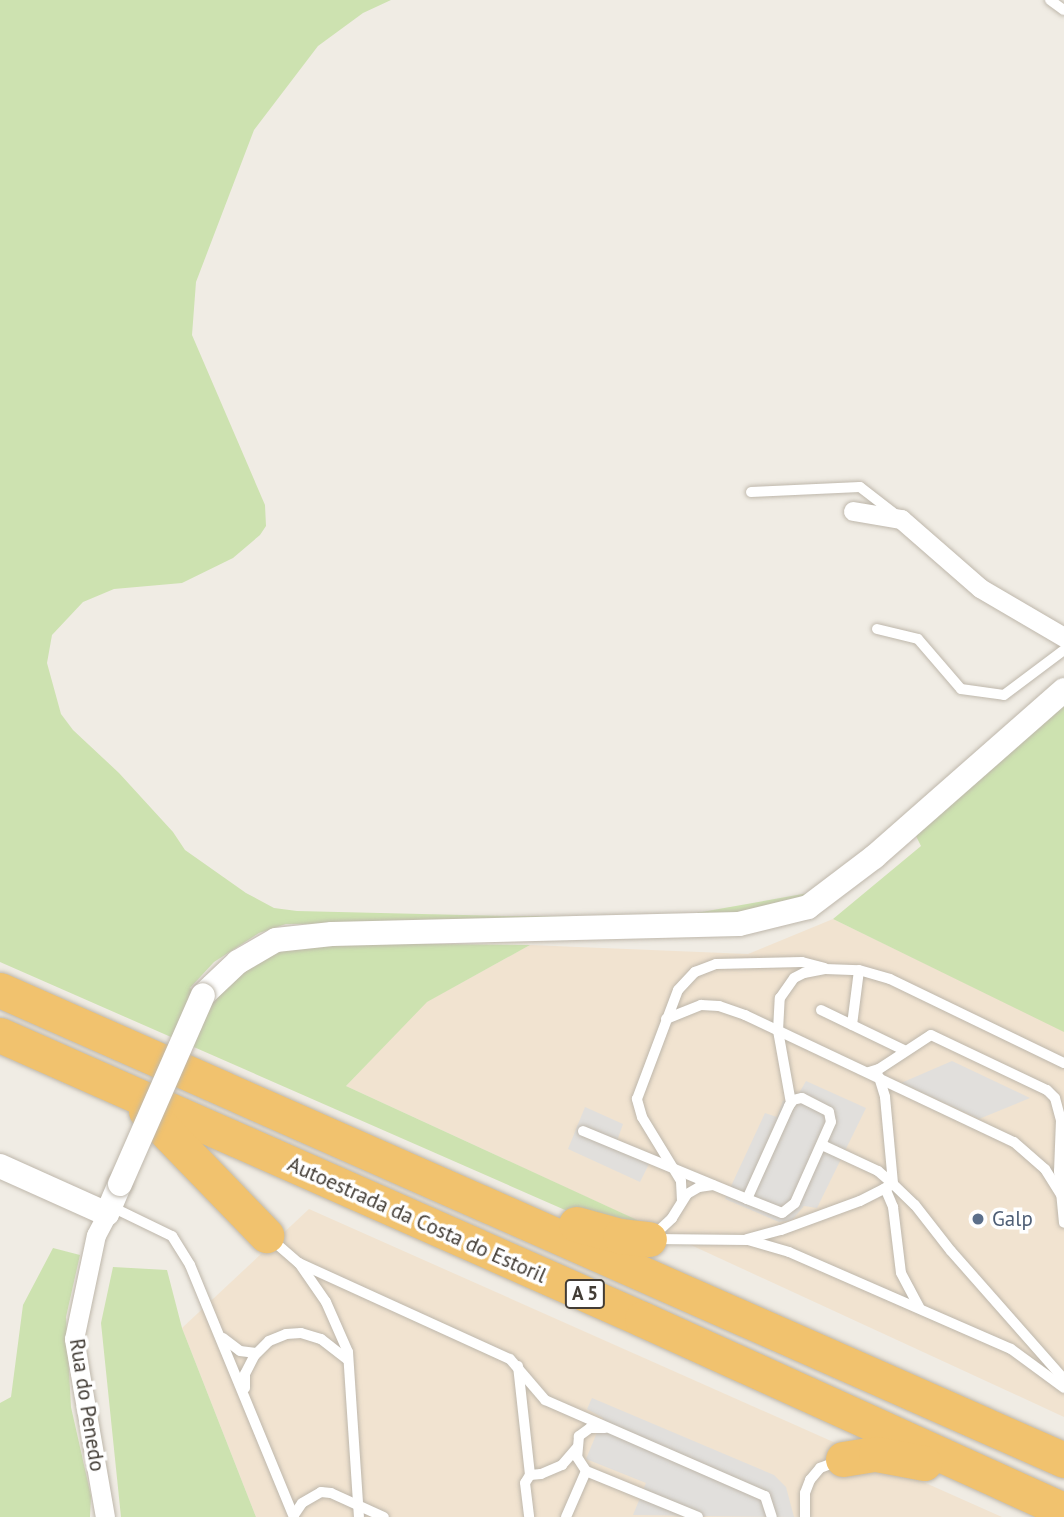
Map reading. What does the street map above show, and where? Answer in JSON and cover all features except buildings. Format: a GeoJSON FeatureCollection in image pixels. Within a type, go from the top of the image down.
{"type":"FeatureCollection","features":[{"type":"Feature","properties":{"kind":"highway","name":"Autoestrada da Costa do Estoril"},"geometry":{"type":"LineString","coordinates":[[0,990],[468,1194],[1064,1460]]}},
{"type":"Feature","properties":{"kind":"highway","name":"Autoestrada da Costa do Estoril"},"geometry":{"type":"LineString","coordinates":[[0,1035],[642,1319],[1051,1505]]}},
{"type":"Feature","properties":{"kind":"highway"},"geometry":{"type":"LineString","coordinates":[[129,1094],[191,1154],[266,1235]]}},
{"type":"Feature","properties":{"kind":"highway"},"geometry":{"type":"LineString","coordinates":[[468,1194],[597,1231],[649,1239]]}},
{"type":"Feature","properties":{"kind":"highway"},"geometry":{"type":"LineString","coordinates":[[844,1459],[866,1453],[901,1457],[1051,1505]]}},
{"type":"Feature","properties":{"kind":"street"},"geometry":{"type":"LineString","coordinates":[[853,511],[901,519],[981,588],[1064,637]]}},
{"type":"Feature","properties":{"kind":"street"},"geometry":{"type":"LineString","coordinates":[[0,1166],[112,1201],[203,995],[238,962],[276,940],[332,934],[739,924],[807,907],[874,857],[1064,690]]}},
{"type":"Feature","properties":{"kind":"street","name":"Rua do Penedo"},"geometry":{"type":"LineString","coordinates":[[105,1517],[74,1339],[96,1235],[112,1201]]}},
{"type":"Feature","properties":{"kind":"lane"},"geometry":{"type":"LineString","coordinates":[[1051,0],[1064,10]]}},
{"type":"Feature","properties":{"kind":"lane"},"geometry":{"type":"LineString","coordinates":[[751,492],[860,487],[901,519]]}},
{"type":"Feature","properties":{"kind":"lane"},"geometry":{"type":"LineString","coordinates":[[877,629],[918,639],[961,689],[1003,695],[1064,650]]}},
{"type":"Feature","properties":{"kind":"lane"},"geometry":{"type":"LineString","coordinates":[[682,1201],[681,1181],[642,1117],[636,1099],[666,1018],[682,984],[706,966],[802,962],[825,969]]}},
{"type":"Feature","properties":{"kind":"lane"},"geometry":{"type":"LineString","coordinates":[[747,1199],[791,1103],[778,1031],[778,1005],[788,984],[804,973],[825,969],[859,970],[890,979],[1064,1063]]}},
{"type":"Feature","properties":{"kind":"lane"},"geometry":{"type":"LineString","coordinates":[[852,1025],[859,970]]}},
{"type":"Feature","properties":{"kind":"lane"},"geometry":{"type":"LineString","coordinates":[[666,1018],[709,1004],[729,1009],[1020,1145],[1051,1176],[1061,1195]]}},
{"type":"Feature","properties":{"kind":"lane"},"geometry":{"type":"LineString","coordinates":[[821,1010],[904,1050]]}},
{"type":"Feature","properties":{"kind":"lane"},"geometry":{"type":"LineString","coordinates":[[868,1072],[883,1066],[931,1035],[1047,1090],[1055,1098],[1061,1120],[1061,1195],[1064,1223]]}},
{"type":"Feature","properties":{"kind":"lane"},"geometry":{"type":"LineString","coordinates":[[879,1077],[885,1097],[889,1186],[901,1273],[920,1308]]}},
{"type":"Feature","properties":{"kind":"lane"},"geometry":{"type":"LineString","coordinates":[[583,1131],[774,1210],[788,1211],[799,1195],[831,1122],[829,1112],[802,1098],[791,1103]]}},
{"type":"Feature","properties":{"kind":"lane"},"geometry":{"type":"LineString","coordinates":[[822,1145],[878,1171],[889,1186],[915,1205],[951,1251],[1064,1379]]}},
{"type":"Feature","properties":{"kind":"lane"},"geometry":{"type":"LineString","coordinates":[[649,1239],[672,1218],[682,1201],[696,1188],[713,1185]]}},
{"type":"Feature","properties":{"kind":"lane"},"geometry":{"type":"LineString","coordinates":[[649,1239],[741,1240],[781,1230],[860,1201],[889,1186]]}},
{"type":"Feature","properties":{"kind":"lane"},"geometry":{"type":"LineString","coordinates":[[112,1201],[172,1236],[190,1265],[294,1516]]}},
{"type":"Feature","properties":{"kind":"lane"},"geometry":{"type":"LineString","coordinates":[[266,1235],[299,1263],[326,1302],[348,1360],[359,1517]]}},
{"type":"Feature","properties":{"kind":"lane"},"geometry":{"type":"LineString","coordinates":[[741,1240],[789,1251],[1011,1349],[1064,1388]]}},
{"type":"Feature","properties":{"kind":"lane"},"geometry":{"type":"LineString","coordinates":[[299,1263],[390,1302],[518,1366],[545,1400],[765,1496],[772,1517]]}},
{"type":"Feature","properties":{"kind":"lane"},"geometry":{"type":"LineString","coordinates":[[215,1326],[227,1344],[240,1351],[256,1353]]}},
{"type":"Feature","properties":{"kind":"lane"},"geometry":{"type":"LineString","coordinates":[[246,1396],[245,1374],[256,1353],[277,1337],[301,1333],[327,1342],[348,1360]]}},
{"type":"Feature","properties":{"kind":"lane"},"geometry":{"type":"LineString","coordinates":[[518,1366],[530,1475],[525,1483],[529,1517]]}},
{"type":"Feature","properties":{"kind":"lane"},"geometry":{"type":"LineString","coordinates":[[613,1428],[590,1428],[579,1436],[576,1457],[586,1471],[698,1517]]}},
{"type":"Feature","properties":{"kind":"lane"},"geometry":{"type":"LineString","coordinates":[[530,1475],[541,1474],[562,1465],[577,1448]]}},
{"type":"Feature","properties":{"kind":"lane"},"geometry":{"type":"LineString","coordinates":[[805,1517],[805,1493],[810,1480],[820,1468],[844,1459]]}},
{"type":"Feature","properties":{"kind":"lane"},"geometry":{"type":"LineString","coordinates":[[566,1517],[586,1471]]}},
{"type":"Feature","properties":{"kind":"lane"},"geometry":{"type":"LineString","coordinates":[[294,1516],[302,1503],[321,1492],[384,1517]]}},
{"type":"Feature","properties":{"kind":"shaded area"},"geometry":{"type":"Polygon","coordinates":[[[833,919],[1064,1031],[1064,1417],[346,1086],[426,1002],[530,945],[748,954],[833,919]]]}},
{"type":"Feature","properties":{"kind":"shaded area"},"geometry":{"type":"Polygon","coordinates":[[[952,1061],[1030,1098],[979,1119],[901,1083],[952,1061]]]}},
{"type":"Feature","properties":{"kind":"shaded area"},"geometry":{"type":"Polygon","coordinates":[[[806,1081],[866,1108],[817,1208],[804,1206],[792,1220],[779,1222],[725,1199],[765,1113],[777,1117],[783,1101],[798,1095],[806,1081]]]}},
{"type":"Feature","properties":{"kind":"shaded area"},"geometry":{"type":"Polygon","coordinates":[[[585,1107],[623,1124],[617,1141],[653,1156],[640,1182],[568,1149],[585,1107]]]}},
{"type":"Feature","properties":{"kind":"shaded area"},"geometry":{"type":"Polygon","coordinates":[[[309,1209],[1002,1517],[256,1517],[182,1328],[309,1209]]]}},
{"type":"Feature","properties":{"kind":"shaded area"},"geometry":{"type":"Polygon","coordinates":[[[592,1398],[774,1475],[786,1487],[794,1517],[633,1515],[646,1483],[586,1459],[603,1418],[587,1409],[592,1398]]]}},
{"type":"Feature","properties":{"kind":"green space"},"geometry":{"type":"Polygon","coordinates":[[[0,0],[391,0],[363,13],[318,46],[254,130],[196,282],[192,335],[265,505],[266,526],[260,535],[233,558],[182,583],[114,589],[83,602],[52,635],[47,663],[61,714],[73,730],[119,773],[173,832],[185,850],[246,893],[274,908],[297,911],[505,916],[679,916],[814,892],[776,911],[575,922],[286,924],[259,933],[214,962],[190,988],[213,999],[249,965],[284,948],[325,943],[530,945],[427,1002],[346,1086],[648,1225],[581,1217],[0,962],[0,0]]]}},
{"type":"Feature","properties":{"kind":"green space"},"geometry":{"type":"Polygon","coordinates":[[[1064,706],[1064,1032],[833,919],[921,846],[915,834],[1064,706]]]}},
{"type":"Feature","properties":{"kind":"green space"},"geometry":{"type":"Polygon","coordinates":[[[53,1248],[80,1255],[66,1317],[71,1407],[91,1496],[90,1517],[0,1517],[0,1403],[11,1397],[23,1305],[53,1248]]]}},
{"type":"Feature","properties":{"kind":"green space"},"geometry":{"type":"Polygon","coordinates":[[[113,1267],[167,1270],[182,1328],[256,1517],[121,1517],[101,1323],[113,1267]]]}},
{"type":"Feature","properties":{"kind":"place","name":"Galp"},"geometry":{"type":"Point","coordinates":[978,1219]}}]}
